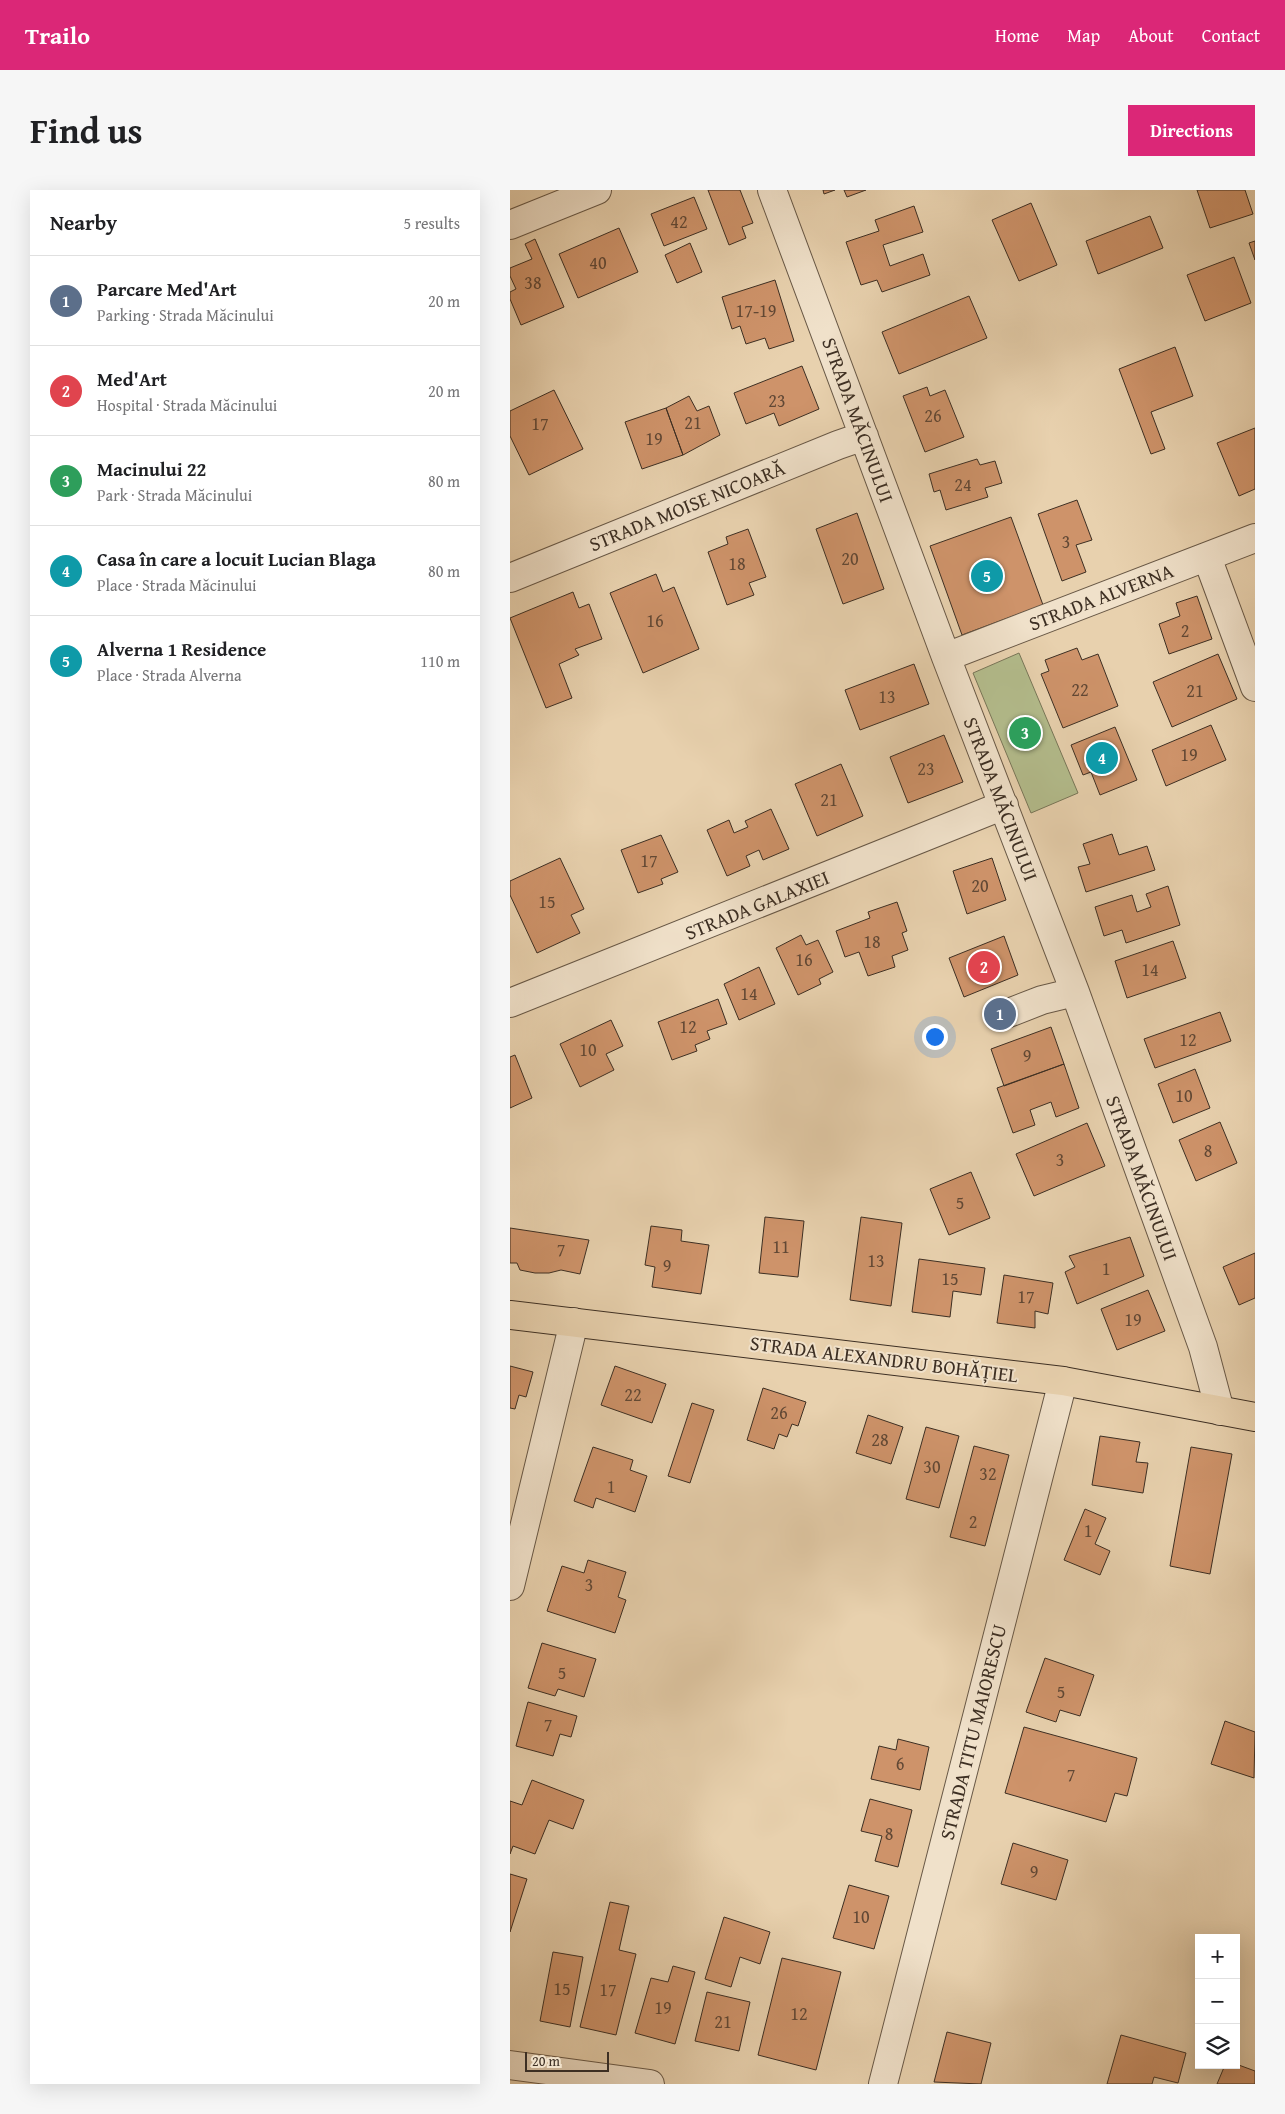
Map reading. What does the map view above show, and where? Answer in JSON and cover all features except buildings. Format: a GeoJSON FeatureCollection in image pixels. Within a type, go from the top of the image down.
{"type":"FeatureCollection","features":[{"type":"Feature","properties":{"kind":"main road","name":"STRADA ALEXANDRU BOHĂȚIEL"},"geometry":{"type":"LineString","coordinates":[[510,1315],[1063,1381],[1255,1417]]}},
{"type":"Feature","properties":{"kind":"street"},"geometry":{"type":"LineString","coordinates":[[510,225],[598,190]]}},
{"type":"Feature","properties":{"kind":"street","name":"STRADA MĂCINULUI"},"geometry":{"type":"LineString","coordinates":[[772,190],[946,657],[1075,992],[1203,1347],[1220,1411]]}},
{"type":"Feature","properties":{"kind":"street","name":"STRADA MOISE NICOARĂ"},"geometry":{"type":"LineString","coordinates":[[510,578],[838,444],[864,436]]}},
{"type":"Feature","properties":{"kind":"street","name":"STRADA ALVERNA"},"geometry":{"type":"LineString","coordinates":[[946,657],[1255,538]]}},
{"type":"Feature","properties":{"kind":"street"},"geometry":{"type":"LineString","coordinates":[[1207,557],[1255,687]]}},
{"type":"Feature","properties":{"kind":"street","name":"STRADA GALAXIEI"},"geometry":{"type":"LineString","coordinates":[[510,1003],[1004,805]]}},
{"type":"Feature","properties":{"kind":"street"},"geometry":{"type":"LineString","coordinates":[[1006,1014],[1042,1000],[1075,992]]}},
{"type":"Feature","properties":{"kind":"street"},"geometry":{"type":"LineString","coordinates":[[510,1586],[574,1322]]}},
{"type":"Feature","properties":{"kind":"street","name":"STRADA TITU MAIORESCU"},"geometry":{"type":"LineString","coordinates":[[883,2084],[1063,1381]]}},
{"type":"Feature","properties":{"kind":"street"},"geometry":{"type":"LineString","coordinates":[[510,2065],[650,2084]]}},
{"type":"Feature","properties":{"kind":"green space"},"geometry":{"type":"Polygon","coordinates":[[[1019,653],[1078,793],[1031,813],[973,673],[1019,653]]]}},
{"type":"Feature","properties":{"kind":"place","name":"Alverna 1 Residence"},"geometry":{"type":"Point","coordinates":[987,576]}},
{"type":"Feature","properties":{"kind":"place","name":"Macinului 22"},"geometry":{"type":"Point","coordinates":[1025,733]}},
{"type":"Feature","properties":{"kind":"place","name":"Casa în care a locuit Lucian Blaga"},"geometry":{"type":"Point","coordinates":[1102,758]}},
{"type":"Feature","properties":{"kind":"place","name":"Med'Art"},"geometry":{"type":"Point","coordinates":[984,967]}},
{"type":"Feature","properties":{"kind":"place","name":"Parcare Med'Art"},"geometry":{"type":"Point","coordinates":[1000,1014]}}]}
